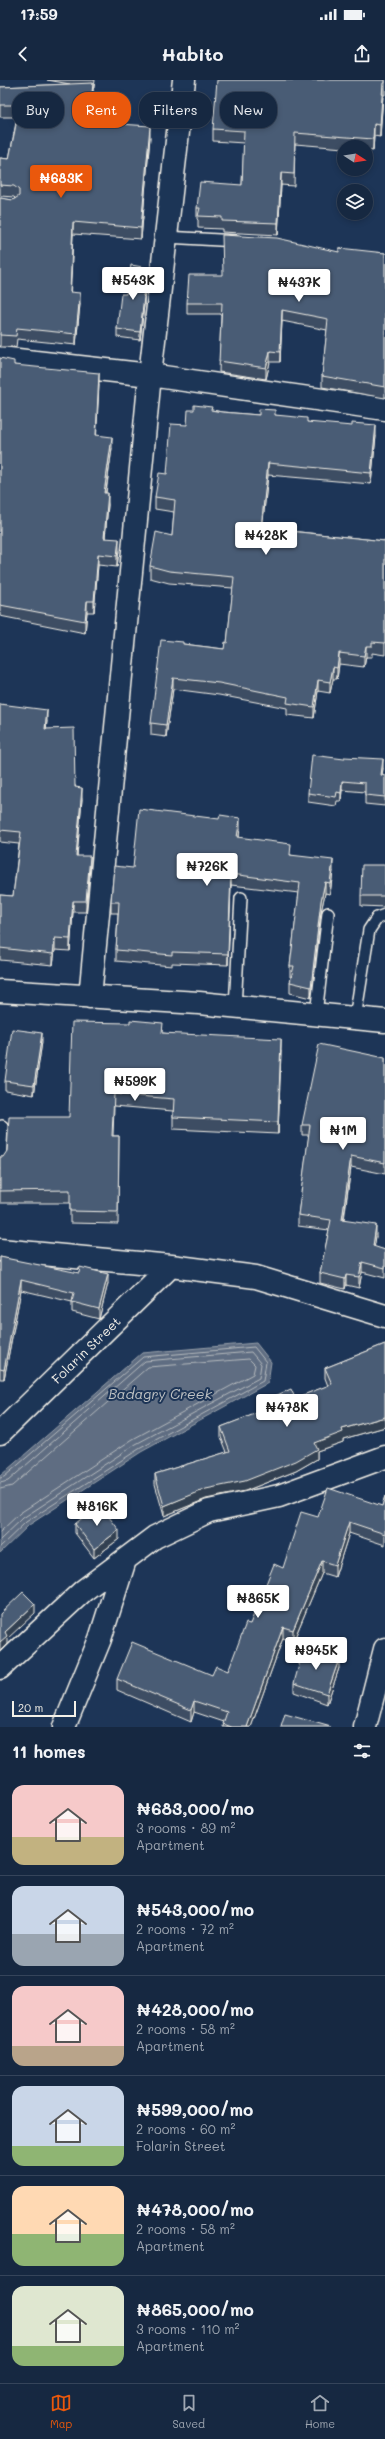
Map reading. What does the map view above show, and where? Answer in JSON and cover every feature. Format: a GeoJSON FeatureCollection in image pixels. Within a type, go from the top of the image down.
{"type":"FeatureCollection","features":[{"type":"Feature","properties":{"kind":"street"},"geometry":{"type":"LineString","coordinates":[[90,997],[150,375],[184,80]]}},
{"type":"Feature","properties":{"kind":"street"},"geometry":{"type":"LineString","coordinates":[[0,358],[150,375],[385,409]]}},
{"type":"Feature","properties":{"kind":"street"},"geometry":{"type":"LineString","coordinates":[[0,991],[235,1007],[385,1021]]}},
{"type":"Feature","properties":{"kind":"street"},"geometry":{"type":"LineString","coordinates":[[0,1250],[171,1266],[256,1277],[385,1316]]}},
{"type":"Feature","properties":{"kind":"street","name":"Folarin Street"},"geometry":{"type":"LineString","coordinates":[[0,1433],[171,1266]]}},
{"type":"Feature","properties":{"kind":"street"},"geometry":{"type":"LineString","coordinates":[[0,1668],[83,1591],[155,1537],[209,1511],[280,1496],[385,1457]]}},
{"type":"Feature","properties":{"kind":"street"},"geometry":{"type":"LineString","coordinates":[[64,1727],[100,1639],[125,1560]]}},
{"type":"Feature","properties":{"kind":"street"},"geometry":{"type":"LineString","coordinates":[[365,1727],[385,1649]]}},
{"type":"Feature","properties":{"kind":"lane"},"geometry":{"type":"LineString","coordinates":[[166,237],[247,241]]}},
{"type":"Feature","properties":{"kind":"lane"},"geometry":{"type":"LineString","coordinates":[[235,1007],[241,898]]}},
{"type":"Feature","properties":{"kind":"lane"},"geometry":{"type":"LineString","coordinates":[[316,1014],[328,913]]}},
{"type":"Feature","properties":{"kind":"lane"},"geometry":{"type":"LineString","coordinates":[[355,1018],[369,930],[377,918],[385,915]]}},
{"type":"Feature","properties":{"kind":"lane"},"geometry":{"type":"LineString","coordinates":[[0,1163],[2,1126]]}},
{"type":"Feature","properties":{"kind":"water","name":"Badagry Creek"},"geometry":{"type":"Polygon","coordinates":[[[256,1343],[271,1362],[268,1383],[141,1452],[29,1525],[0,1553],[0,1476],[142,1353],[256,1343]]]}},
{"type":"Feature","properties":{"kind":"building"},"geometry":{"type":"Polygon","coordinates":[[[217,80],[385,80],[385,83],[383,83],[380,125],[374,124],[373,139],[295,133],[294,174],[281,173],[278,223],[222,221],[222,217],[198,216],[200,208],[197,208],[200,182],[242,185],[244,131],[213,129],[217,80]]]}},
{"type":"Feature","properties":{"kind":"building"},"geometry":{"type":"Polygon","coordinates":[[[93,83],[92,92],[72,92],[72,128],[131,128],[131,125],[139,125],[139,128],[150,128],[141,228],[73,222],[70,292],[80,293],[76,334],[17,328],[16,336],[0,335],[0,198],[13,200],[19,196],[19,190],[14,186],[0,185],[0,158],[9,159],[15,128],[64,128],[64,92],[12,92],[12,105],[0,105],[0,87],[93,83]]]}},
{"type":"Feature","properties":{"kind":"building"},"geometry":{"type":"Polygon","coordinates":[[[222,235],[277,238],[339,252],[339,248],[385,253],[385,387],[322,376],[328,319],[282,310],[280,352],[270,351],[266,368],[219,361],[222,303],[187,303],[189,275],[223,275],[222,235]]]}},
{"type":"Feature","properties":{"kind":"building"},"geometry":{"type":"Polygon","coordinates":[[[131,265],[148,268],[143,296],[140,332],[117,329],[121,294],[126,294],[131,265]]]}},
{"type":"Feature","properties":{"kind":"building"},"geometry":{"type":"Polygon","coordinates":[[[0,358],[14,361],[14,365],[99,373],[96,435],[112,437],[104,493],[108,493],[104,538],[119,539],[117,556],[98,554],[94,601],[87,601],[85,621],[0,605],[0,358]]]}},
{"type":"Feature","properties":{"kind":"building"},"geometry":{"type":"Polygon","coordinates":[[[194,405],[212,407],[211,410],[222,412],[259,415],[259,409],[275,410],[275,415],[307,418],[307,422],[352,426],[352,423],[376,425],[371,473],[268,463],[261,528],[385,541],[385,643],[372,642],[372,646],[366,646],[364,656],[339,653],[337,668],[333,667],[330,682],[318,680],[314,707],[287,703],[288,697],[219,683],[173,678],[166,725],[151,723],[161,640],[224,649],[225,642],[227,643],[234,577],[169,571],[150,566],[156,532],[172,536],[175,500],[155,497],[159,473],[167,474],[171,424],[187,425],[188,410],[194,410],[194,405]]]}},
{"type":"Feature","properties":{"kind":"building"},"geometry":{"type":"Polygon","coordinates":[[[0,704],[47,710],[45,729],[74,728],[75,787],[82,788],[76,856],[90,856],[86,901],[73,901],[70,939],[55,938],[53,954],[0,948],[0,895],[13,896],[21,832],[0,830],[0,704]]]}},
{"type":"Feature","properties":{"kind":"building"},"geometry":{"type":"Polygon","coordinates":[[[312,755],[344,759],[344,757],[383,759],[381,775],[385,776],[385,797],[365,795],[365,783],[342,781],[341,793],[337,792],[336,797],[308,793],[312,755]]]}},
{"type":"Feature","properties":{"kind":"building"},"geometry":{"type":"Polygon","coordinates":[[[139,809],[219,819],[220,815],[240,818],[237,837],[291,844],[290,855],[333,860],[330,883],[325,882],[321,901],[311,987],[290,982],[294,966],[290,966],[300,883],[231,874],[228,954],[172,952],[172,955],[116,950],[119,902],[111,902],[114,866],[133,868],[139,809]]]}},
{"type":"Feature","properties":{"kind":"building"},"geometry":{"type":"Polygon","coordinates":[[[362,865],[385,865],[385,896],[361,896],[362,865]]]}},
{"type":"Feature","properties":{"kind":"building"},"geometry":{"type":"Polygon","coordinates":[[[130,1020],[163,1023],[162,1033],[281,1039],[278,1122],[173,1117],[174,1099],[114,1094],[112,1136],[119,1136],[118,1212],[70,1211],[70,1190],[0,1191],[0,1157],[3,1157],[7,1151],[9,1117],[69,1117],[72,1022],[130,1023],[130,1020]]]}},
{"type":"Feature","properties":{"kind":"building"},"geometry":{"type":"Polygon","coordinates":[[[12,1029],[42,1033],[34,1085],[5,1081],[12,1029]]]}},
{"type":"Feature","properties":{"kind":"building"},"geometry":{"type":"Polygon","coordinates":[[[319,1044],[385,1058],[385,1163],[351,1156],[342,1220],[376,1225],[373,1246],[385,1250],[385,1268],[362,1262],[359,1277],[346,1275],[345,1279],[320,1273],[331,1220],[298,1215],[310,1125],[302,1125],[319,1044]]]}},
{"type":"Feature","properties":{"kind":"building"},"geometry":{"type":"Polygon","coordinates":[[[0,1257],[79,1273],[80,1267],[108,1274],[99,1309],[72,1302],[74,1293],[21,1280],[4,1370],[0,1369],[0,1257]]]}},
{"type":"Feature","properties":{"kind":"building"},"geometry":{"type":"Polygon","coordinates":[[[385,1344],[385,1417],[342,1429],[343,1432],[314,1443],[317,1449],[296,1461],[245,1481],[206,1489],[164,1506],[155,1474],[230,1451],[221,1427],[265,1410],[261,1402],[291,1389],[295,1398],[332,1384],[325,1368],[385,1344]]]}},
{"type":"Feature","properties":{"kind":"building"},"geometry":{"type":"Polygon","coordinates":[[[328,1488],[382,1506],[385,1496],[385,1534],[349,1522],[335,1565],[322,1561],[293,1630],[283,1627],[247,1727],[232,1727],[223,1724],[227,1712],[194,1701],[191,1710],[117,1679],[132,1642],[212,1675],[216,1666],[228,1671],[246,1623],[250,1624],[274,1564],[283,1568],[301,1512],[318,1517],[328,1488]]]}},
{"type":"Feature","properties":{"kind":"building"},"geometry":{"type":"Polygon","coordinates":[[[99,1504],[119,1530],[94,1549],[75,1524],[99,1504]]]}},
{"type":"Feature","properties":{"kind":"building"},"geometry":{"type":"Polygon","coordinates":[[[23,1592],[35,1604],[5,1632],[7,1636],[0,1642],[0,1614],[23,1592]]]}},
{"type":"Feature","properties":{"kind":"building"},"geometry":{"type":"Polygon","coordinates":[[[304,1647],[339,1659],[327,1694],[294,1683],[304,1647]]]}},
{"type":"Feature","properties":{"kind":"building"},"geometry":{"type":"Polygon","coordinates":[[[285,1714],[331,1727],[281,1727],[285,1714]]]}}]}
